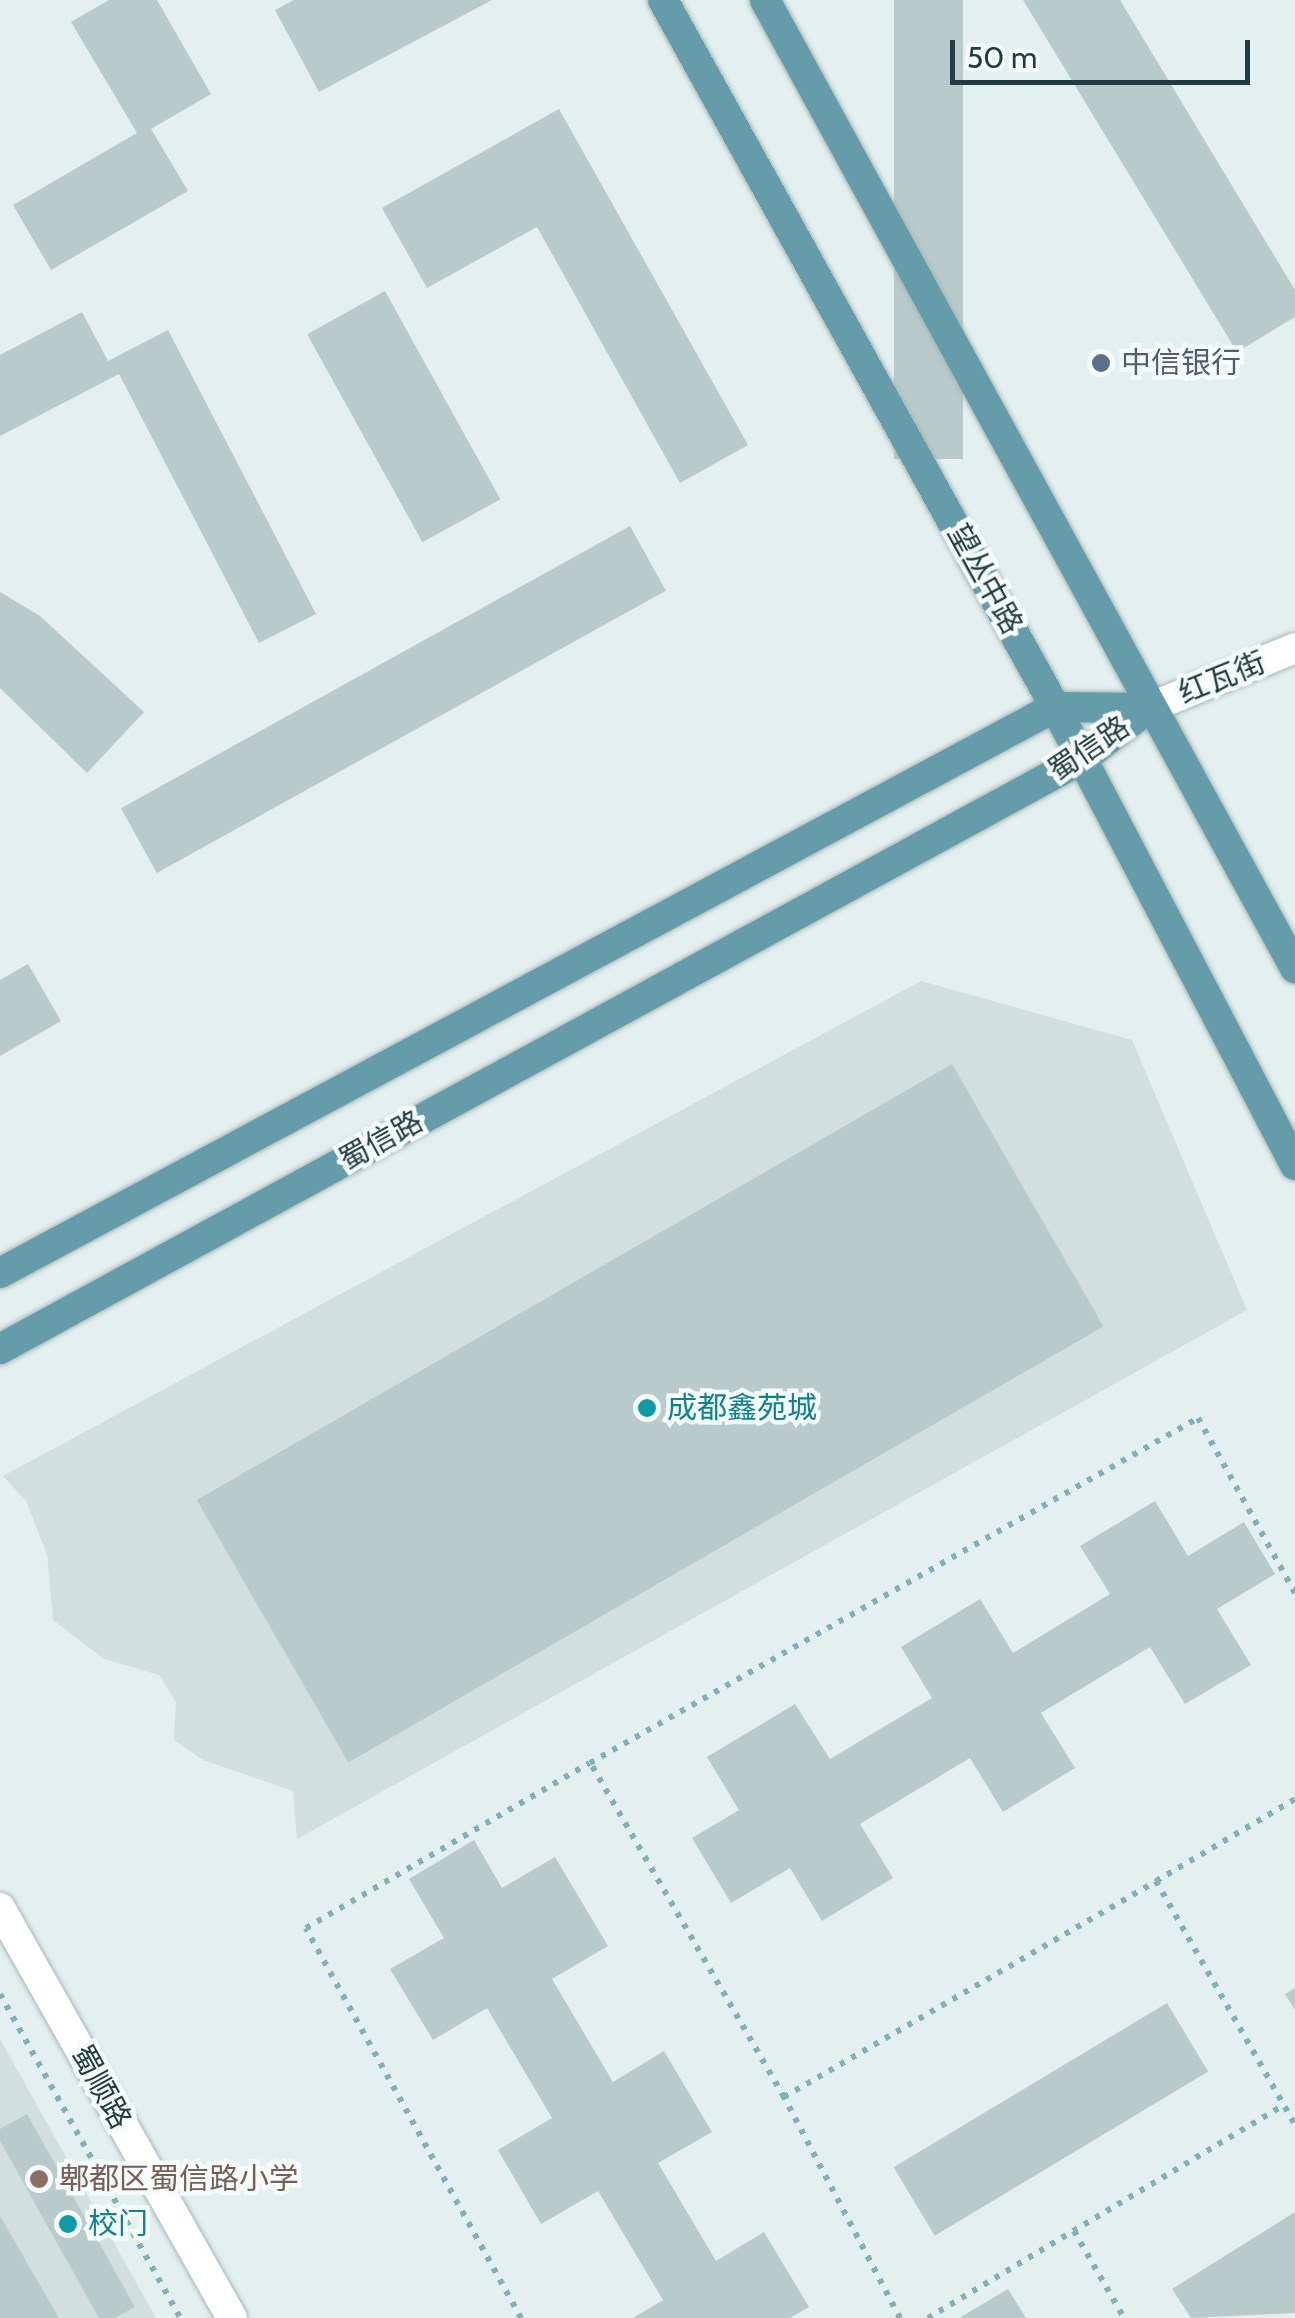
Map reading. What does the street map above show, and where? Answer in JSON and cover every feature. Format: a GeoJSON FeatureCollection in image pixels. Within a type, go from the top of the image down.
{"type":"FeatureCollection","features":[{"type":"Feature","properties":{"kind":"main road","name":"望丛中路"},"geometry":{"type":"LineString","coordinates":[[662,0],[1056,706],[1295,1166]]}},
{"type":"Feature","properties":{"kind":"main road"},"geometry":{"type":"LineString","coordinates":[[765,0],[1149,708],[1295,968]]}},
{"type":"Feature","properties":{"kind":"main road","name":"蜀信路"},"geometry":{"type":"LineString","coordinates":[[0,1273],[1056,706],[1149,708]]}},
{"type":"Feature","properties":{"kind":"main road","name":"蜀信路"},"geometry":{"type":"LineString","coordinates":[[0,1349],[1082,759],[1149,708]]}},
{"type":"Feature","properties":{"kind":"street","name":"红瓦街"},"geometry":{"type":"LineString","coordinates":[[1149,708],[1295,648]]}},
{"type":"Feature","properties":{"kind":"street","name":"蜀顺路"},"geometry":{"type":"LineString","coordinates":[[0,1908],[232,2318]]}},
{"type":"Feature","properties":{"kind":"path"},"geometry":{"type":"LineString","coordinates":[[521,2318],[306,1928],[1198,1418],[1295,1593]]}},
{"type":"Feature","properties":{"kind":"path"},"geometry":{"type":"LineString","coordinates":[[590,1763],[784,2096],[900,2318]]}},
{"type":"Feature","properties":{"kind":"path"},"geometry":{"type":"LineString","coordinates":[[784,2096],[1295,1799]]}},
{"type":"Feature","properties":{"kind":"path"},"geometry":{"type":"LineString","coordinates":[[1156,1881],[1295,2124]]}},
{"type":"Feature","properties":{"kind":"path"},"geometry":{"type":"LineString","coordinates":[[0,1994],[180,2318]]}},
{"type":"Feature","properties":{"kind":"path"},"geometry":{"type":"LineString","coordinates":[[928,2318],[1284,2105]]}},
{"type":"Feature","properties":{"kind":"path"},"geometry":{"type":"LineString","coordinates":[[1074,2230],[1124,2318]]}},
{"type":"Feature","properties":{"kind":"shaded area"},"geometry":{"type":"Polygon","coordinates":[[[921,981],[1132,1040],[1247,1310],[297,1839],[293,1791],[203,1760],[174,1740],[176,1702],[159,1675],[104,1659],[53,1620],[47,1554],[26,1501],[3,1476],[921,981]]]}},
{"type":"Feature","properties":{"kind":"shaded area","name":"郫都区蜀信路小学"},"geometry":{"type":"Polygon","coordinates":[[[0,2039],[156,2318],[0,2318],[0,2039]]]}},
{"type":"Feature","properties":{"kind":"building"},"geometry":{"type":"Polygon","coordinates":[[[109,0],[157,0],[211,94],[151,129],[188,191],[51,270],[13,205],[137,133],[71,22],[109,0]]]}},
{"type":"Feature","properties":{"kind":"building"},"geometry":{"type":"Polygon","coordinates":[[[294,0],[492,0],[319,92],[275,10],[294,0]]]}},
{"type":"Feature","properties":{"kind":"building"},"geometry":{"type":"Polygon","coordinates":[[[894,0],[963,0],[963,459],[894,459],[894,0]]]}},
{"type":"Feature","properties":{"kind":"building"},"geometry":{"type":"Polygon","coordinates":[[[1023,0],[1120,0],[1295,290],[1295,317],[1237,352],[1023,0]]]}},
{"type":"Feature","properties":{"kind":"building"},"geometry":{"type":"Polygon","coordinates":[[[559,109],[748,445],[680,483],[537,227],[427,288],[382,208],[559,109]]]}},
{"type":"Feature","properties":{"kind":"building"},"geometry":{"type":"Polygon","coordinates":[[[385,291],[500,499],[423,542],[307,334],[385,291]]]}},
{"type":"Feature","properties":{"kind":"building"},"geometry":{"type":"Polygon","coordinates":[[[82,312],[108,361],[168,330],[316,614],[259,643],[119,374],[0,436],[0,355],[82,312]]]}},
{"type":"Feature","properties":{"kind":"building"},"geometry":{"type":"Polygon","coordinates":[[[630,526],[666,591],[157,873],[121,808],[630,526]]]}},
{"type":"Feature","properties":{"kind":"building"},"geometry":{"type":"Polygon","coordinates":[[[0,592],[40,616],[144,712],[87,773],[0,688],[0,592]]]}},
{"type":"Feature","properties":{"kind":"building"},"geometry":{"type":"Polygon","coordinates":[[[28,964],[61,1021],[0,1056],[0,980],[28,964]]]}},
{"type":"Feature","properties":{"kind":"building","name":"成都鑫苑城"},"geometry":{"type":"Polygon","coordinates":[[[952,1064],[1104,1326],[348,1762],[197,1500],[952,1064]]]}},
{"type":"Feature","properties":{"kind":"building"},"geometry":{"type":"Polygon","coordinates":[[[1155,1501],[1188,1556],[1244,1522],[1275,1574],[1217,1609],[1251,1665],[1185,1704],[1150,1647],[1041,1713],[1075,1768],[1003,1812],[970,1758],[860,1824],[893,1878],[822,1921],[790,1868],[731,1903],[692,1838],[739,1810],[707,1757],[795,1704],[830,1759],[932,1698],[901,1647],[980,1599],[1013,1653],[1110,1594],[1080,1546],[1155,1501]]]}},
{"type":"Feature","properties":{"kind":"building"},"geometry":{"type":"Polygon","coordinates":[[[474,1840],[502,1888],[555,1857],[608,1946],[552,1979],[613,2082],[664,2051],[712,2132],[658,2163],[716,2261],[764,2232],[809,2307],[790,2318],[633,2318],[663,2300],[598,2191],[541,2224],[498,2150],[552,2118],[487,2008],[433,2040],[390,1969],[444,1938],[409,1879],[474,1840]]]}},
{"type":"Feature","properties":{"kind":"building"},"geometry":{"type":"Polygon","coordinates":[[[1295,1988],[1295,2010],[1285,1994],[1295,1988]]]}},
{"type":"Feature","properties":{"kind":"building"},"geometry":{"type":"Polygon","coordinates":[[[1167,2003],[1208,2072],[935,2236],[894,2167],[1167,2003]]]}},
{"type":"Feature","properties":{"kind":"building","name":"校门"},"geometry":{"type":"Polygon","coordinates":[[[27,2114],[135,2307],[115,2318],[99,2318],[0,2141],[0,2129],[27,2114]]]}},
{"type":"Feature","properties":{"kind":"building"},"geometry":{"type":"Polygon","coordinates":[[[1295,2212],[1295,2313],[1191,2318],[1172,2289],[1295,2212]]]}},
{"type":"Feature","properties":{"kind":"building"},"geometry":{"type":"Polygon","coordinates":[[[0,2216],[59,2318],[0,2318],[0,2216]]]}},
{"type":"Feature","properties":{"kind":"building"},"geometry":{"type":"Polygon","coordinates":[[[1008,2289],[1026,2318],[959,2318],[1008,2289]]]}},
{"type":"Feature","properties":{"kind":"place","name":"中信银行"},"geometry":{"type":"Point","coordinates":[1101,363]}},
{"type":"Feature","properties":{"kind":"place","name":"成都鑫苑城"},"geometry":{"type":"Point","coordinates":[647,1408]}},
{"type":"Feature","properties":{"kind":"place","name":"郫都区蜀信路小学"},"geometry":{"type":"Point","coordinates":[39,2179]}},
{"type":"Feature","properties":{"kind":"place","name":"校门"},"geometry":{"type":"Point","coordinates":[68,2224]}}]}
